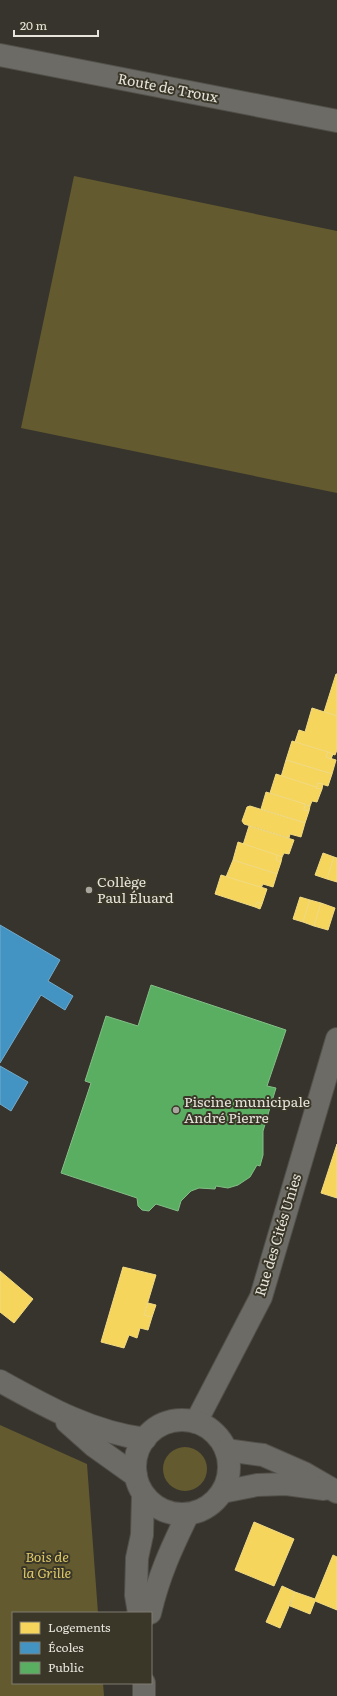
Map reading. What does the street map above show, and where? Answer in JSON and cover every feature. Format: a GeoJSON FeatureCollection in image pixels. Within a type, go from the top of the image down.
{"type":"FeatureCollection","features":[{"type":"Feature","properties":{"kind":"street","name":"Route de Troux"},"geometry":{"type":"LineString","coordinates":[[0,55],[337,121]]}},
{"type":"Feature","properties":{"kind":"street","name":"Rue des Cités Unies"},"geometry":{"type":"LineString","coordinates":[[196,1422],[260,1297],[337,1039]]}},
{"type":"Feature","properties":{"kind":"street"},"geometry":{"type":"LineString","coordinates":[[0,1381],[57,1413],[110,1433],[144,1439]]}},
{"type":"Feature","properties":{"kind":"street"},"geometry":{"type":"LineString","coordinates":[[57,1413],[139,1485],[156,1506],[171,1513],[188,1514],[208,1507],[222,1492],[229,1472],[226,1450],[214,1433],[196,1422],[177,1420],[159,1427],[144,1439],[136,1456],[139,1485],[142,1535],[136,1558],[136,1595],[139,1612]]}},
{"type":"Feature","properties":{"kind":"street"},"geometry":{"type":"LineString","coordinates":[[226,1450],[263,1455],[304,1473],[336,1491]]}},
{"type":"Feature","properties":{"kind":"street"},"geometry":{"type":"LineString","coordinates":[[222,1492],[257,1485],[286,1484],[336,1491]]}},
{"type":"Feature","properties":{"kind":"street"},"geometry":{"type":"LineString","coordinates":[[150,1612],[155,1590],[168,1555],[188,1514]]}},
{"type":"Feature","properties":{"kind":"street"},"geometry":{"type":"LineString","coordinates":[[144,1684],[144,1696]]}},
{"type":"Feature","properties":{"kind":"green space"},"geometry":{"type":"Polygon","coordinates":[[[74,176],[337,231],[337,493],[21,428],[74,176]]]}},
{"type":"Feature","properties":{"kind":"green space","name":"Bois de la Grille"},"geometry":{"type":"Polygon","coordinates":[[[0,1425],[87,1464],[98,1612],[12,1612],[12,1684],[103,1684],[104,1696],[0,1696],[0,1425]]]}},
{"type":"Feature","properties":{"kind":"green space"},"geometry":{"type":"Polygon","coordinates":[[[181,1447],[189,1447],[194,1448],[201,1453],[206,1460],[206,1478],[201,1485],[194,1490],[181,1491],[173,1488],[166,1481],[163,1473],[163,1465],[166,1457],[173,1450],[181,1447]]]}},
{"type":"Feature","properties":{"kind":"building: Logements"},"geometry":{"type":"Polygon","coordinates":[[[337,674],[337,716],[324,712],[337,674]]]}},
{"type":"Feature","properties":{"kind":"building: Logements"},"geometry":{"type":"Polygon","coordinates":[[[312,708],[337,716],[337,750],[335,755],[295,742],[299,730],[305,732],[312,708]]]}},
{"type":"Feature","properties":{"kind":"building: Logements"},"geometry":{"type":"Polygon","coordinates":[[[292,741],[328,752],[326,757],[336,760],[332,774],[286,760],[292,741]]]}},
{"type":"Feature","properties":{"kind":"building: Logements"},"geometry":{"type":"Polygon","coordinates":[[[328,752],[333,754],[331,759],[326,757],[328,752]]]}},
{"type":"Feature","properties":{"kind":"building: Logements"},"geometry":{"type":"Polygon","coordinates":[[[286,760],[332,774],[328,786],[318,783],[316,788],[281,777],[286,760]]]}},
{"type":"Feature","properties":{"kind":"building: Logements"},"geometry":{"type":"Polygon","coordinates":[[[276,774],[322,789],[317,802],[312,801],[310,806],[270,793],[276,774]]]}},
{"type":"Feature","properties":{"kind":"building: Logements"},"geometry":{"type":"Polygon","coordinates":[[[318,783],[323,784],[322,789],[316,788],[318,783]]]}},
{"type":"Feature","properties":{"kind":"building: Logements"},"geometry":{"type":"Polygon","coordinates":[[[266,792],[305,804],[304,810],[309,811],[305,823],[261,809],[266,792]]]}},
{"type":"Feature","properties":{"kind":"building: Logements"},"geometry":{"type":"Polygon","coordinates":[[[305,805],[310,806],[309,811],[304,810],[305,805]]]}},
{"type":"Feature","properties":{"kind":"building: Logements"},"geometry":{"type":"Polygon","coordinates":[[[250,806],[305,823],[301,837],[290,834],[289,838],[244,824],[242,821],[247,807],[250,806]]]}},
{"type":"Feature","properties":{"kind":"building: Logements"},"geometry":{"type":"Polygon","coordinates":[[[249,826],[294,840],[289,854],[284,853],[282,857],[243,845],[249,826]]]}},
{"type":"Feature","properties":{"kind":"building: Logements"},"geometry":{"type":"Polygon","coordinates":[[[238,842],[277,855],[276,860],[281,862],[277,874],[233,860],[238,842]]]}},
{"type":"Feature","properties":{"kind":"building: Logements"},"geometry":{"type":"Polygon","coordinates":[[[323,853],[334,857],[327,879],[315,875],[323,853]]]}},
{"type":"Feature","properties":{"kind":"building: Logements"},"geometry":{"type":"Polygon","coordinates":[[[277,855],[282,857],[281,862],[276,860],[277,855]]]}},
{"type":"Feature","properties":{"kind":"building: Logements"},"geometry":{"type":"Polygon","coordinates":[[[334,857],[337,858],[337,882],[327,879],[334,857]]]}},
{"type":"Feature","properties":{"kind":"building: Logements"},"geometry":{"type":"Polygon","coordinates":[[[233,860],[277,874],[273,887],[263,884],[261,888],[226,877],[233,860]]]}},
{"type":"Feature","properties":{"kind":"building: Logements"},"geometry":{"type":"Polygon","coordinates":[[[221,875],[267,889],[262,904],[257,902],[255,907],[215,894],[221,875]]]}},
{"type":"Feature","properties":{"kind":"building: Logements"},"geometry":{"type":"Polygon","coordinates":[[[300,897],[310,900],[303,922],[293,919],[300,897]]]}},
{"type":"Feature","properties":{"kind":"building: Logements"},"geometry":{"type":"Polygon","coordinates":[[[310,900],[321,903],[314,926],[303,922],[310,900]]]}},
{"type":"Feature","properties":{"kind":"building: Logements"},"geometry":{"type":"Polygon","coordinates":[[[257,902],[262,904],[260,909],[255,907],[257,902]]]}},
{"type":"Feature","properties":{"kind":"building: Logements"},"geometry":{"type":"Polygon","coordinates":[[[321,903],[335,908],[328,930],[314,926],[321,903]]]}},
{"type":"Feature","properties":{"kind":"building: Logements"},"geometry":{"type":"Polygon","coordinates":[[[337,1144],[337,1198],[321,1193],[337,1144]]]}},
{"type":"Feature","properties":{"kind":"building: Logements"},"geometry":{"type":"Polygon","coordinates":[[[123,1267],[156,1275],[144,1315],[152,1317],[148,1330],[140,1328],[137,1338],[129,1335],[124,1348],[101,1342],[123,1267]]]}},
{"type":"Feature","properties":{"kind":"building: Logements"},"geometry":{"type":"Polygon","coordinates":[[[0,1271],[33,1299],[14,1323],[0,1312],[0,1271]]]}},
{"type":"Feature","properties":{"kind":"building: Logements"},"geometry":{"type":"Polygon","coordinates":[[[148,1303],[156,1305],[152,1317],[144,1315],[148,1303]]]}},
{"type":"Feature","properties":{"kind":"building: Logements"},"geometry":{"type":"Polygon","coordinates":[[[254,1522],[294,1539],[274,1586],[235,1570],[254,1522]]]}},
{"type":"Feature","properties":{"kind":"building: Logements"},"geometry":{"type":"Polygon","coordinates":[[[333,1555],[337,1557],[337,1610],[315,1601],[310,1614],[290,1606],[295,1592],[315,1599],[333,1555]]]}},
{"type":"Feature","properties":{"kind":"building: Logements"},"geometry":{"type":"Polygon","coordinates":[[[282,1586],[295,1592],[280,1628],[266,1622],[282,1586]]]}},
{"type":"Feature","properties":{"kind":"building: Écoles"},"geometry":{"type":"Polygon","coordinates":[[[0,925],[60,960],[48,981],[73,996],[65,1010],[41,995],[0,1063],[0,925]]]}},
{"type":"Feature","properties":{"kind":"building: Écoles"},"geometry":{"type":"Polygon","coordinates":[[[0,1066],[28,1082],[11,1111],[0,1104],[0,1066]]]}},
{"type":"Feature","properties":{"kind":"building: Public","name":"Piscine municipale André Pierre"},"geometry":{"type":"Polygon","coordinates":[[[151,985],[286,1030],[267,1086],[276,1088],[263,1131],[263,1155],[260,1166],[257,1165],[250,1177],[238,1185],[228,1188],[216,1186],[215,1189],[199,1188],[191,1191],[181,1201],[178,1211],[156,1204],[149,1211],[142,1210],[138,1206],[137,1198],[61,1173],[91,1083],[85,1081],[106,1016],[138,1026],[151,985]]]}},
{"type":"Feature","properties":{"kind":"place","name":"Collège Paul Éluard"},"geometry":{"type":"Point","coordinates":[89,890]}},
{"type":"Feature","properties":{"kind":"place","name":"Piscine municipale André Pierre"},"geometry":{"type":"Point","coordinates":[176,1110]}}]}
